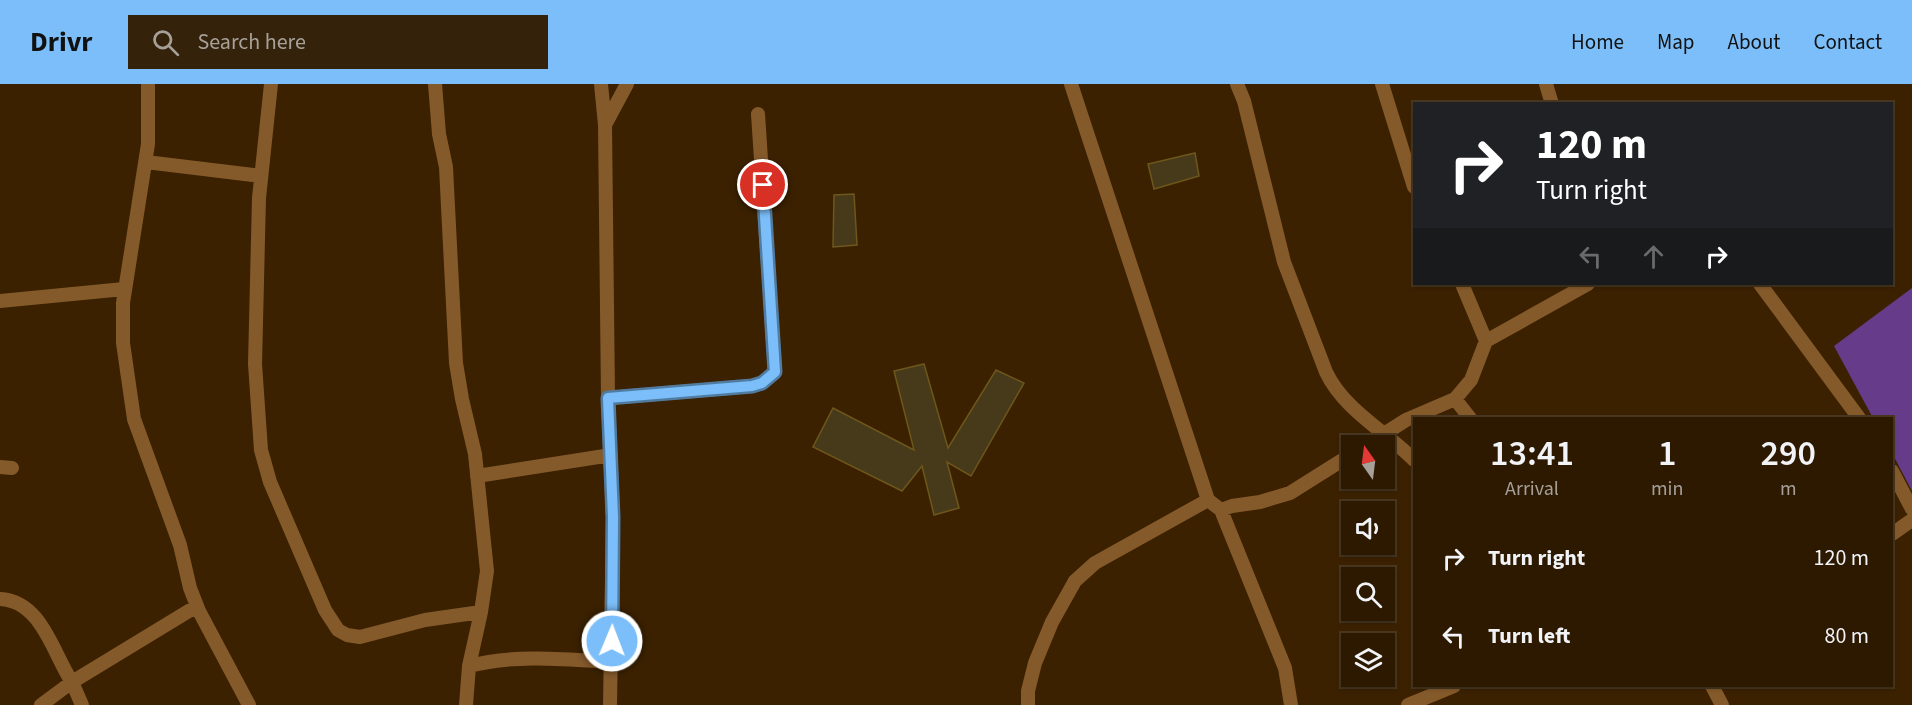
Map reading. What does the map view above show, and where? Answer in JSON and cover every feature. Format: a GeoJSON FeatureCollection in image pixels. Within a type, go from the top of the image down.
{"type":"FeatureCollection","features":[{"type":"Feature","properties":{"kind":"street"},"geometry":{"type":"LineString","coordinates":[[148,84],[146,162],[124,289],[123,343],[134,419],[180,545],[190,588],[197,606],[249,705]]}},
{"type":"Feature","properties":{"kind":"street"},"geometry":{"type":"LineString","coordinates":[[272,84],[261,176],[255,364],[261,450],[270,482],[325,610],[338,630],[347,635],[360,637],[425,620],[481,612]]}},
{"type":"Feature","properties":{"kind":"street"},"geometry":{"type":"LineString","coordinates":[[435,84],[446,166],[456,363],[475,454],[487,571],[469,666],[466,705]]}},
{"type":"Feature","properties":{"kind":"street"},"geometry":{"type":"LineString","coordinates":[[601,84],[605,125],[608,398],[613,517],[610,705]]}},
{"type":"Feature","properties":{"kind":"street"},"geometry":{"type":"LineString","coordinates":[[605,125],[627,84]]}},
{"type":"Feature","properties":{"kind":"street"},"geometry":{"type":"LineString","coordinates":[[1071,84],[1208,500],[1221,510],[1285,668],[1291,705]]}},
{"type":"Feature","properties":{"kind":"street"},"geometry":{"type":"LineString","coordinates":[[1238,84],[1284,262],[1321,362],[1335,387],[1350,405],[1413,458]]}},
{"type":"Feature","properties":{"kind":"street"},"geometry":{"type":"LineString","coordinates":[[1382,84],[1413,184]]}},
{"type":"Feature","properties":{"kind":"street"},"geometry":{"type":"LineString","coordinates":[[1546,84],[1551,102]]}},
{"type":"Feature","properties":{"kind":"street"},"geometry":{"type":"LineString","coordinates":[[608,398],[752,386],[762,383],[775,372],[758,114]]}},
{"type":"Feature","properties":{"kind":"street"},"geometry":{"type":"LineString","coordinates":[[146,162],[261,176]]}},
{"type":"Feature","properties":{"kind":"street"},"geometry":{"type":"LineString","coordinates":[[1462,285],[1486,340]]}},
{"type":"Feature","properties":{"kind":"street"},"geometry":{"type":"LineString","coordinates":[[1383,434],[1406,420],[1455,399],[1471,380],[1486,340],[1586,285]]}},
{"type":"Feature","properties":{"kind":"street"},"geometry":{"type":"LineString","coordinates":[[1761,285],[1858,417]]}},
{"type":"Feature","properties":{"kind":"street"},"geometry":{"type":"LineString","coordinates":[[0,301],[124,289]]}},
{"type":"Feature","properties":{"kind":"street"},"geometry":{"type":"LineString","coordinates":[[1455,399],[1469,417]]}},
{"type":"Feature","properties":{"kind":"street"},"geometry":{"type":"LineString","coordinates":[[477,476],[611,455]]}},
{"type":"Feature","properties":{"kind":"street"},"geometry":{"type":"LineString","coordinates":[[1221,510],[1290,493],[1341,461]]}},
{"type":"Feature","properties":{"kind":"street"},"geometry":{"type":"LineString","coordinates":[[1893,473],[1912,509]]}},
{"type":"Feature","properties":{"kind":"street"},"geometry":{"type":"LineString","coordinates":[[1028,705],[1028,691],[1035,663],[1052,622],[1075,581],[1095,563],[1208,500]]}},
{"type":"Feature","properties":{"kind":"street"},"geometry":{"type":"LineString","coordinates":[[1893,533],[1912,520]]}},
{"type":"Feature","properties":{"kind":"street"},"geometry":{"type":"LineString","coordinates":[[0,599],[13,601],[22,606],[43,627],[82,705]]}},
{"type":"Feature","properties":{"kind":"street"},"geometry":{"type":"LineString","coordinates":[[41,705],[72,682],[197,606]]}},
{"type":"Feature","properties":{"kind":"street"},"geometry":{"type":"LineString","coordinates":[[469,666],[488,661],[543,658],[612,662]]}},
{"type":"Feature","properties":{"kind":"street"},"geometry":{"type":"LineString","coordinates":[[1408,705],[1452,687]]}},
{"type":"Feature","properties":{"kind":"street"},"geometry":{"type":"LineString","coordinates":[[1712,687],[1718,704]]}},
{"type":"Feature","properties":{"kind":"shaded area"},"geometry":{"type":"Polygon","coordinates":[[[1912,288],[1912,491],[1893,455],[1893,417],[1872,417],[1834,346],[1912,288]]]}},
{"type":"Feature","properties":{"kind":"building"},"geometry":{"type":"Polygon","coordinates":[[[1195,153],[1199,176],[1154,189],[1148,164],[1195,153]]]}},
{"type":"Feature","properties":{"kind":"building"},"geometry":{"type":"Polygon","coordinates":[[[854,194],[857,245],[833,247],[834,195],[854,194]]]}},
{"type":"Feature","properties":{"kind":"building"},"geometry":{"type":"Polygon","coordinates":[[[924,364],[948,448],[996,370],[1024,383],[971,476],[947,462],[959,508],[934,515],[922,466],[902,491],[813,447],[833,408],[914,450],[894,371],[924,364]]]}},
{"type":"Feature","properties":{"kind":"route"},"geometry":{"type":"LineString","coordinates":[[612,641],[613,517],[608,398],[733,389],[762,383],[775,372],[763,185]]}}]}
